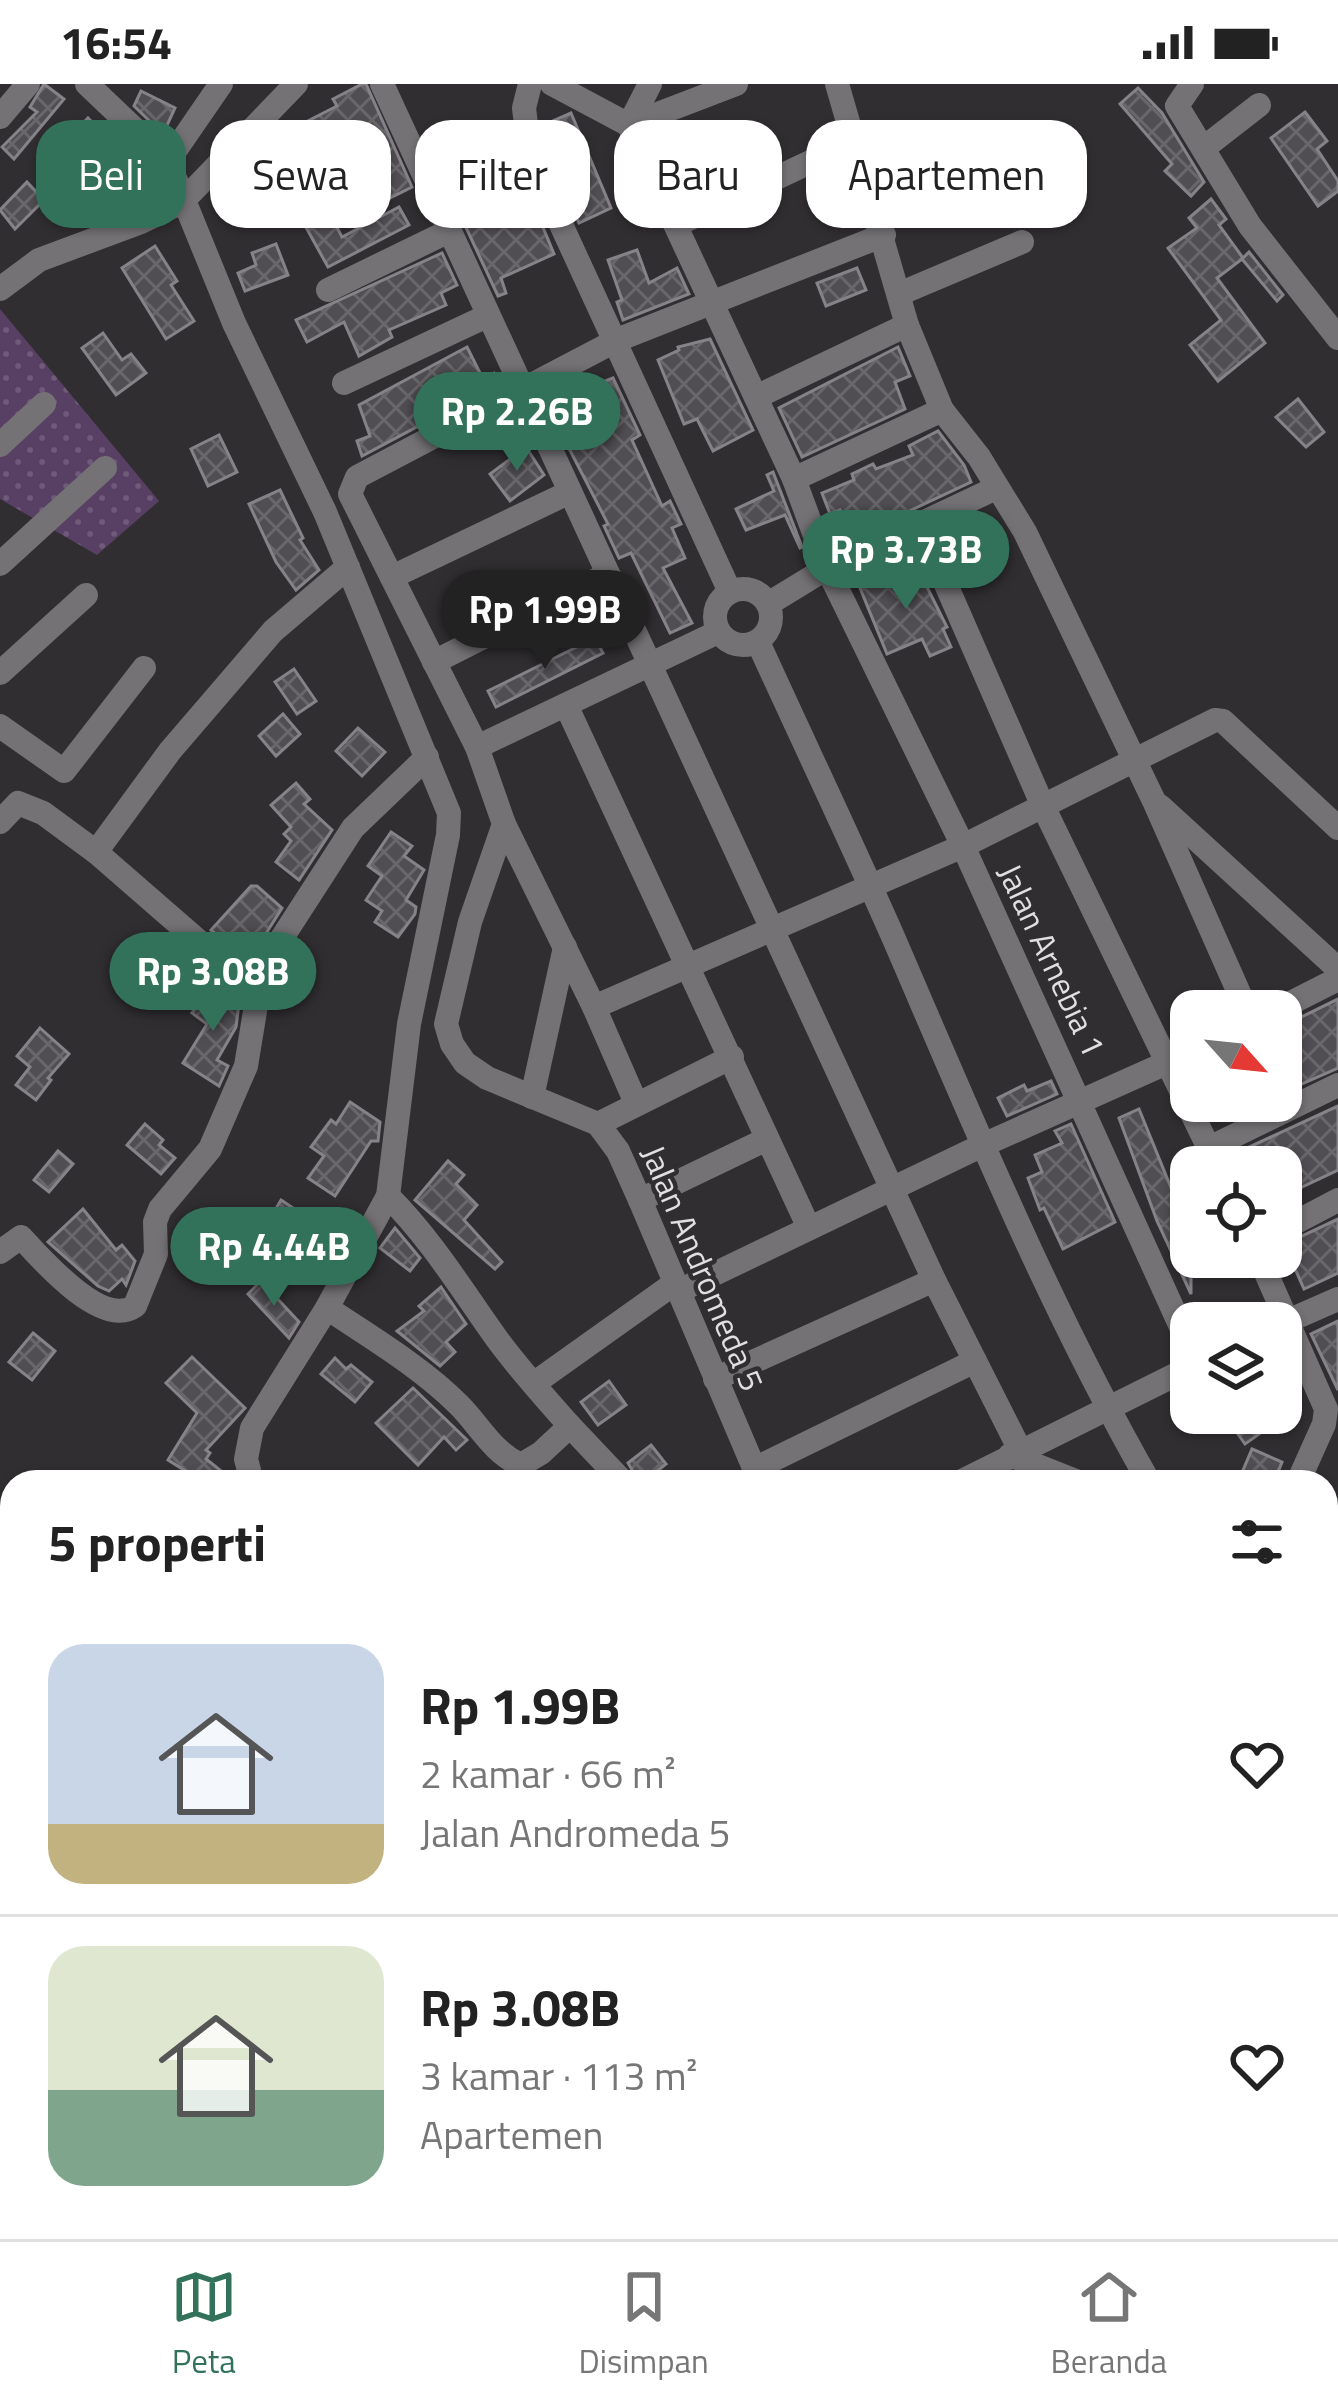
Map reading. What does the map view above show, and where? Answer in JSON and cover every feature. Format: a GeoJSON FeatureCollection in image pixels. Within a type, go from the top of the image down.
{"type":"FeatureCollection","features":[{"type":"Feature","properties":{"kind":"street"},"geometry":{"type":"LineString","coordinates":[[0,117],[28,84]]}},
{"type":"Feature","properties":{"kind":"street"},"geometry":{"type":"LineString","coordinates":[[87,84],[125,120]]}},
{"type":"Feature","properties":{"kind":"street"},"geometry":{"type":"LineString","coordinates":[[186,135],[221,84]]}},
{"type":"Feature","properties":{"kind":"street"},"geometry":{"type":"LineString","coordinates":[[186,198],[296,84]]}},
{"type":"Feature","properties":{"kind":"street"},"geometry":{"type":"LineString","coordinates":[[530,84],[524,107],[530,157],[730,592]]}},
{"type":"Feature","properties":{"kind":"street"},"geometry":{"type":"LineString","coordinates":[[552,84],[620,120]]}},
{"type":"Feature","properties":{"kind":"street"},"geometry":{"type":"LineString","coordinates":[[632,120],[650,84]]}},
{"type":"Feature","properties":{"kind":"street"},"geometry":{"type":"LineString","coordinates":[[642,120],[736,84]]}},
{"type":"Feature","properties":{"kind":"street"},"geometry":{"type":"LineString","coordinates":[[836,84],[848,120]]}},
{"type":"Feature","properties":{"kind":"street"},"geometry":{"type":"LineString","coordinates":[[1192,84],[1177,106],[1250,226],[1338,338]]}},
{"type":"Feature","properties":{"kind":"street"},"geometry":{"type":"LineString","coordinates":[[394,91],[447,232],[774,926],[1014,1453],[1052,1470]]}},
{"type":"Feature","properties":{"kind":"street"},"geometry":{"type":"LineString","coordinates":[[1205,147],[1259,106]]}},
{"type":"Feature","properties":{"kind":"street"},"geometry":{"type":"LineString","coordinates":[[186,211],[348,567],[446,801],[449,826],[409,1024],[388,1196],[327,1308],[252,1428],[246,1459],[249,1470]]}},
{"type":"Feature","properties":{"kind":"street"},"geometry":{"type":"LineString","coordinates":[[3,279],[61,250],[124,228]]}},
{"type":"Feature","properties":{"kind":"street","name":"Jalan Arnebia 1"},"geometry":{"type":"LineString","coordinates":[[677,228],[794,479],[827,568],[963,846],[1170,1302]]}},
{"type":"Feature","properties":{"kind":"street"},"geometry":{"type":"LineString","coordinates":[[882,228],[907,325],[941,410],[979,458],[1025,532],[1154,800],[1238,990]]}},
{"type":"Feature","properties":{"kind":"street"},"geometry":{"type":"LineString","coordinates":[[328,290],[447,232]]}},
{"type":"Feature","properties":{"kind":"street"},"geometry":{"type":"LineString","coordinates":[[636,1103],[504,824],[477,747],[350,494],[356,477],[616,340],[884,235]]}},
{"type":"Feature","properties":{"kind":"street"},"geometry":{"type":"LineString","coordinates":[[899,294],[1022,242]]}},
{"type":"Feature","properties":{"kind":"street"},"geometry":{"type":"LineString","coordinates":[[344,383],[487,316]]}},
{"type":"Feature","properties":{"kind":"street"},"geometry":{"type":"LineString","coordinates":[[756,397],[907,325]]}},
{"type":"Feature","properties":{"kind":"street"},"geometry":{"type":"LineString","coordinates":[[0,446],[44,404]]}},
{"type":"Feature","properties":{"kind":"street"},"geometry":{"type":"LineString","coordinates":[[794,479],[941,410]]}},
{"type":"Feature","properties":{"kind":"street"},"geometry":{"type":"LineString","coordinates":[[0,564],[105,468]]}},
{"type":"Feature","properties":{"kind":"street"},"geometry":{"type":"LineString","coordinates":[[769,604],[827,568],[996,488]]}},
{"type":"Feature","properties":{"kind":"street"},"geometry":{"type":"LineString","coordinates":[[392,577],[570,492]]}},
{"type":"Feature","properties":{"kind":"street"},"geometry":{"type":"LineString","coordinates":[[920,525],[1042,804],[1207,1146]]}},
{"type":"Feature","properties":{"kind":"street"},"geometry":{"type":"LineString","coordinates":[[96,852],[170,751],[273,631],[348,567]]}},
{"type":"Feature","properties":{"kind":"street"},"geometry":{"type":"LineString","coordinates":[[434,662],[608,574]]}},
{"type":"Feature","properties":{"kind":"street"},"geometry":{"type":"LineString","coordinates":[[752,590],[769,604],[770,625],[758,642],[736,645],[718,632],[716,609],[730,592],[752,590]]}},
{"type":"Feature","properties":{"kind":"street"},"geometry":{"type":"LineString","coordinates":[[0,673],[86,595]]}},
{"type":"Feature","properties":{"kind":"street"},"geometry":{"type":"LineString","coordinates":[[477,747],[718,632]]}},
{"type":"Feature","properties":{"kind":"street"},"geometry":{"type":"LineString","coordinates":[[758,642],[983,1145],[1107,1409],[1142,1470]]}},
{"type":"Feature","properties":{"kind":"street"},"geometry":{"type":"LineString","coordinates":[[0,727],[64,771],[144,668]]}},
{"type":"Feature","properties":{"kind":"street"},"geometry":{"type":"LineString","coordinates":[[566,705],[809,1228]]}},
{"type":"Feature","properties":{"kind":"street"},"geometry":{"type":"LineString","coordinates":[[594,1006],[963,846],[1219,720],[1338,828]]}},
{"type":"Feature","properties":{"kind":"street"},"geometry":{"type":"LineString","coordinates":[[0,1252],[21,1237],[51,1272],[97,1302],[114,1312],[135,1306],[156,1254],[155,1222],[160,1209],[210,1149],[246,1066],[258,993],[280,941],[353,828],[428,757]]}},
{"type":"Feature","properties":{"kind":"street"},"geometry":{"type":"LineString","coordinates":[[1154,800],[1338,969]]}},
{"type":"Feature","properties":{"kind":"street"},"geometry":{"type":"LineString","coordinates":[[0,822],[18,803],[29,806],[96,852],[258,993]]}},
{"type":"Feature","properties":{"kind":"street","name":"Jalan Andromeda 5"},"geometry":{"type":"LineString","coordinates":[[504,824],[470,922],[446,1024],[452,1044],[465,1064],[487,1078],[598,1124],[640,1200],[754,1470]]}},
{"type":"Feature","properties":{"kind":"street"},"geometry":{"type":"LineString","coordinates":[[532,1097],[565,947]]}},
{"type":"Feature","properties":{"kind":"street"},"geometry":{"type":"LineString","coordinates":[[1302,998],[1338,980]]}},
{"type":"Feature","properties":{"kind":"street"},"geometry":{"type":"LineString","coordinates":[[598,1124],[732,1057]]}},
{"type":"Feature","properties":{"kind":"street"},"geometry":{"type":"LineString","coordinates":[[536,1382],[677,1287],[1170,1062]]}},
{"type":"Feature","properties":{"kind":"street"},"geometry":{"type":"LineString","coordinates":[[1234,1146],[1338,1085]]}},
{"type":"Feature","properties":{"kind":"street"},"geometry":{"type":"LineString","coordinates":[[640,1200],[766,1139]]}},
{"type":"Feature","properties":{"kind":"street"},"geometry":{"type":"LineString","coordinates":[[388,1196],[498,1339],[612,1470]]}},
{"type":"Feature","properties":{"kind":"street"},"geometry":{"type":"LineString","coordinates":[[1302,1218],[1338,1200]]}},
{"type":"Feature","properties":{"kind":"street"},"geometry":{"type":"LineString","coordinates":[[715,1379],[934,1280]]}},
{"type":"Feature","properties":{"kind":"street"},"geometry":{"type":"LineString","coordinates":[[1302,1315],[1338,1299]]}},
{"type":"Feature","properties":{"kind":"street"},"geometry":{"type":"LineString","coordinates":[[327,1308],[425,1376],[462,1407],[493,1447],[510,1460],[521,1465],[532,1461],[570,1426]]}},
{"type":"Feature","properties":{"kind":"street"},"geometry":{"type":"LineString","coordinates":[[1302,1359],[1331,1416],[1304,1470]]}},
{"type":"Feature","properties":{"kind":"street"},"geometry":{"type":"LineString","coordinates":[[768,1470],[975,1361]]}},
{"type":"Feature","properties":{"kind":"street"},"geometry":{"type":"LineString","coordinates":[[982,1470],[1170,1378]]}},
{"type":"Feature","properties":{"kind":"shaded area"},"geometry":{"type":"Polygon","coordinates":[[[0,309],[159,501],[97,555],[0,499],[0,309]]]}},
{"type":"Feature","properties":{"kind":"building"},"geometry":{"type":"Polygon","coordinates":[[[44,84],[64,99],[46,120],[36,120],[36,133],[14,159],[2,147],[37,112],[30,107],[44,84]]]}},
{"type":"Feature","properties":{"kind":"building"},"geometry":{"type":"Polygon","coordinates":[[[366,84],[382,120],[310,120],[337,106],[333,99],[366,84]]]}},
{"type":"Feature","properties":{"kind":"building"},"geometry":{"type":"Polygon","coordinates":[[[1138,88],[1162,113],[1204,182],[1191,196],[1165,171],[1172,164],[1120,104],[1138,88]]]}},
{"type":"Feature","properties":{"kind":"building"},"geometry":{"type":"Polygon","coordinates":[[[141,91],[175,108],[169,120],[148,120],[134,106],[141,91]]]}},
{"type":"Feature","properties":{"kind":"building"},"geometry":{"type":"Polygon","coordinates":[[[1305,112],[1327,141],[1317,149],[1338,181],[1338,191],[1318,206],[1271,138],[1305,112]]]}},
{"type":"Feature","properties":{"kind":"building"},"geometry":{"type":"Polygon","coordinates":[[[391,140],[412,187],[391,198],[391,140]]]}},
{"type":"Feature","properties":{"kind":"building"},"geometry":{"type":"Polygon","coordinates":[[[590,158],[611,208],[590,218],[590,158]]]}},
{"type":"Feature","properties":{"kind":"building"},"geometry":{"type":"Polygon","coordinates":[[[27,182],[36,192],[36,208],[15,229],[0,210],[27,182]]]}},
{"type":"Feature","properties":{"kind":"building"},"geometry":{"type":"Polygon","coordinates":[[[1211,199],[1226,219],[1219,225],[1243,258],[1249,252],[1283,295],[1277,301],[1242,259],[1217,278],[1265,343],[1218,381],[1190,345],[1221,320],[1168,248],[1197,228],[1189,218],[1211,199]]]}},
{"type":"Feature","properties":{"kind":"building"},"geometry":{"type":"Polygon","coordinates":[[[399,207],[409,225],[328,267],[306,228],[337,228],[342,237],[359,228],[391,228],[391,211],[399,207]]]}},
{"type":"Feature","properties":{"kind":"building"},"geometry":{"type":"Polygon","coordinates":[[[466,228],[543,228],[554,254],[501,278],[506,293],[498,296],[466,228]]]}},
{"type":"Feature","properties":{"kind":"building"},"geometry":{"type":"Polygon","coordinates":[[[276,244],[288,275],[245,291],[238,273],[256,265],[252,253],[276,244]]]}},
{"type":"Feature","properties":{"kind":"building"},"geometry":{"type":"Polygon","coordinates":[[[155,246],[177,281],[171,285],[194,321],[166,339],[122,268],[155,246]]]}},
{"type":"Feature","properties":{"kind":"building"},"geometry":{"type":"Polygon","coordinates":[[[637,250],[649,283],[677,268],[689,294],[623,320],[617,302],[622,300],[608,260],[637,250]]]}},
{"type":"Feature","properties":{"kind":"building"},"geometry":{"type":"Polygon","coordinates":[[[442,253],[457,285],[441,293],[446,305],[389,330],[392,337],[359,356],[344,322],[307,342],[296,320],[442,253]]]}},
{"type":"Feature","properties":{"kind":"building"},"geometry":{"type":"Polygon","coordinates":[[[857,268],[866,290],[826,306],[817,283],[857,268]]]}},
{"type":"Feature","properties":{"kind":"building"},"geometry":{"type":"Polygon","coordinates":[[[103,333],[122,360],[131,354],[146,373],[116,395],[82,348],[103,333]]]}},
{"type":"Feature","properties":{"kind":"building"},"geometry":{"type":"Polygon","coordinates":[[[710,339],[753,430],[713,451],[697,419],[684,424],[658,360],[678,347],[710,339]]]}},
{"type":"Feature","properties":{"kind":"building"},"geometry":{"type":"Polygon","coordinates":[[[467,347],[483,379],[494,373],[499,383],[362,456],[357,441],[370,436],[359,405],[467,347]]]}},
{"type":"Feature","properties":{"kind":"building"},"geometry":{"type":"Polygon","coordinates":[[[898,347],[910,376],[895,382],[905,409],[802,457],[779,408],[898,347]]]}},
{"type":"Feature","properties":{"kind":"building"},"geometry":{"type":"Polygon","coordinates":[[[613,378],[640,435],[632,440],[662,506],[670,501],[681,524],[672,528],[685,558],[663,568],[692,623],[670,633],[631,553],[619,558],[604,526],[608,524],[560,431],[567,428],[556,400],[613,378]]]}},
{"type":"Feature","properties":{"kind":"building"},"geometry":{"type":"Polygon","coordinates":[[[1298,399],[1324,432],[1306,447],[1276,417],[1298,399]]]}},
{"type":"Feature","properties":{"kind":"building"},"geometry":{"type":"Polygon","coordinates":[[[938,431],[971,482],[851,534],[840,510],[830,514],[822,493],[854,480],[852,474],[873,464],[876,469],[913,455],[909,446],[938,431]]]}},
{"type":"Feature","properties":{"kind":"building"},"geometry":{"type":"Polygon","coordinates":[[[219,435],[237,472],[208,486],[191,449],[219,435]]]}},
{"type":"Feature","properties":{"kind":"building"},"geometry":{"type":"Polygon","coordinates":[[[526,447],[544,475],[510,501],[490,474],[526,447]]]}},
{"type":"Feature","properties":{"kind":"building"},"geometry":{"type":"Polygon","coordinates":[[[773,472],[800,548],[785,515],[746,530],[736,509],[774,491],[767,475],[773,472]]]}},
{"type":"Feature","properties":{"kind":"building"},"geometry":{"type":"Polygon","coordinates":[[[280,490],[300,540],[319,570],[296,590],[276,562],[249,504],[280,490]]]}},
{"type":"Feature","properties":{"kind":"building"},"geometry":{"type":"Polygon","coordinates":[[[915,563],[947,627],[943,629],[951,647],[930,656],[922,639],[887,654],[860,588],[915,563]]]}},
{"type":"Feature","properties":{"kind":"building"},"geometry":{"type":"Polygon","coordinates":[[[595,638],[603,653],[496,707],[488,691],[595,638]]]}},
{"type":"Feature","properties":{"kind":"building"},"geometry":{"type":"Polygon","coordinates":[[[294,669],[316,701],[297,714],[275,682],[294,669]]]}},
{"type":"Feature","properties":{"kind":"building"},"geometry":{"type":"Polygon","coordinates":[[[283,714],[300,734],[276,756],[259,736],[283,714]]]}},
{"type":"Feature","properties":{"kind":"building"},"geometry":{"type":"Polygon","coordinates":[[[358,728],[385,752],[362,776],[336,751],[358,728]]]}},
{"type":"Feature","properties":{"kind":"building"},"geometry":{"type":"Polygon","coordinates":[[[296,783],[310,799],[304,804],[332,830],[299,880],[276,862],[291,841],[284,834],[291,827],[271,805],[296,783]]]}},
{"type":"Feature","properties":{"kind":"building"},"geometry":{"type":"Polygon","coordinates":[[[391,832],[412,846],[404,856],[424,870],[406,900],[416,907],[415,914],[398,937],[375,922],[382,911],[366,900],[382,876],[368,866],[391,832]]]}},
{"type":"Feature","properties":{"kind":"building"},"geometry":{"type":"Polygon","coordinates":[[[251,886],[282,908],[248,962],[211,930],[251,886]]]}},
{"type":"Feature","properties":{"kind":"building"},"geometry":{"type":"Polygon","coordinates":[[[162,958],[183,973],[159,1003],[139,987],[162,958]]]}},
{"type":"Feature","properties":{"kind":"building"},"geometry":{"type":"Polygon","coordinates":[[[213,984],[239,1004],[236,1027],[217,1060],[228,1066],[219,1086],[183,1063],[207,1024],[192,1013],[213,984]]]}},
{"type":"Feature","properties":{"kind":"building"},"geometry":{"type":"Polygon","coordinates":[[[1338,999],[1338,1068],[1302,1084],[1302,1017],[1338,999]]]}},
{"type":"Feature","properties":{"kind":"building"},"geometry":{"type":"Polygon","coordinates":[[[40,1028],[69,1054],[36,1100],[16,1085],[30,1067],[17,1056],[40,1028]]]}},
{"type":"Feature","properties":{"kind":"building"},"geometry":{"type":"Polygon","coordinates":[[[1051,1081],[1057,1094],[1007,1116],[998,1098],[1024,1085],[1027,1091],[1051,1081]]]}},
{"type":"Feature","properties":{"kind":"building"},"geometry":{"type":"Polygon","coordinates":[[[350,1102],[380,1122],[378,1141],[371,1141],[335,1196],[308,1178],[324,1156],[311,1147],[331,1120],[336,1124],[350,1102]]]}},
{"type":"Feature","properties":{"kind":"building"},"geometry":{"type":"Polygon","coordinates":[[[1338,1106],[1338,1170],[1302,1187],[1302,1146],[1251,1146],[1338,1106]]]}},
{"type":"Feature","properties":{"kind":"building"},"geometry":{"type":"Polygon","coordinates":[[[1139,1109],[1170,1185],[1170,1249],[1157,1221],[1119,1118],[1139,1109]]]}},
{"type":"Feature","properties":{"kind":"building"},"geometry":{"type":"Polygon","coordinates":[[[145,1124],[175,1158],[161,1174],[127,1145],[145,1124]]]}},
{"type":"Feature","properties":{"kind":"building"},"geometry":{"type":"Polygon","coordinates":[[[1071,1124],[1115,1222],[1063,1249],[1028,1178],[1042,1172],[1035,1155],[1062,1143],[1055,1131],[1071,1124]]]}},
{"type":"Feature","properties":{"kind":"building"},"geometry":{"type":"Polygon","coordinates":[[[58,1151],[73,1164],[49,1192],[34,1180],[58,1151]]]}},
{"type":"Feature","properties":{"kind":"building"},"geometry":{"type":"Polygon","coordinates":[[[448,1161],[464,1175],[456,1184],[477,1205],[464,1220],[502,1262],[495,1269],[415,1200],[448,1161]]]}},
{"type":"Feature","properties":{"kind":"building"},"geometry":{"type":"Polygon","coordinates":[[[281,1200],[343,1241],[331,1258],[302,1238],[294,1251],[268,1236],[277,1221],[271,1217],[281,1200]]]}},
{"type":"Feature","properties":{"kind":"building"},"geometry":{"type":"Polygon","coordinates":[[[83,1209],[116,1250],[122,1245],[135,1261],[126,1285],[122,1279],[109,1291],[98,1286],[48,1242],[83,1209]]]}},
{"type":"Feature","properties":{"kind":"building"},"geometry":{"type":"Polygon","coordinates":[[[1338,1219],[1338,1273],[1304,1289],[1299,1278],[1302,1236],[1338,1219]]]}},
{"type":"Feature","properties":{"kind":"building"},"geometry":{"type":"Polygon","coordinates":[[[395,1228],[420,1258],[410,1271],[380,1248],[395,1228]]]}},
{"type":"Feature","properties":{"kind":"building"},"geometry":{"type":"Polygon","coordinates":[[[261,1281],[299,1322],[289,1338],[248,1294],[261,1281]]]}},
{"type":"Feature","properties":{"kind":"building"},"geometry":{"type":"Polygon","coordinates":[[[441,1287],[466,1324],[446,1342],[455,1352],[440,1366],[397,1331],[424,1311],[419,1306],[441,1287]]]}},
{"type":"Feature","properties":{"kind":"building"},"geometry":{"type":"Polygon","coordinates":[[[1338,1321],[1338,1390],[1311,1334],[1338,1321]]]}},
{"type":"Feature","properties":{"kind":"building"},"geometry":{"type":"Polygon","coordinates":[[[33,1333],[55,1351],[32,1380],[9,1362],[33,1333]]]}},
{"type":"Feature","properties":{"kind":"building"},"geometry":{"type":"Polygon","coordinates":[[[192,1357],[245,1408],[206,1450],[210,1453],[206,1459],[220,1470],[184,1470],[168,1460],[197,1413],[166,1383],[192,1357]]]}},
{"type":"Feature","properties":{"kind":"building"},"geometry":{"type":"Polygon","coordinates":[[[335,1358],[372,1382],[355,1402],[321,1374],[335,1358]]]}},
{"type":"Feature","properties":{"kind":"building"},"geometry":{"type":"Polygon","coordinates":[[[609,1381],[626,1405],[598,1425],[581,1402],[609,1381]]]}},
{"type":"Feature","properties":{"kind":"building"},"geometry":{"type":"Polygon","coordinates":[[[413,1388],[467,1440],[456,1450],[444,1437],[418,1465],[376,1423],[413,1388]]]}},
{"type":"Feature","properties":{"kind":"building"},"geometry":{"type":"Polygon","coordinates":[[[1238,1434],[1259,1434],[1245,1444],[1238,1434]]]}},
{"type":"Feature","properties":{"kind":"building"},"geometry":{"type":"Polygon","coordinates":[[[651,1445],[666,1464],[658,1470],[632,1470],[628,1463],[651,1445]]]}},
{"type":"Feature","properties":{"kind":"building"},"geometry":{"type":"Polygon","coordinates":[[[1252,1449],[1282,1462],[1279,1470],[1243,1470],[1252,1449]]]}}]}
